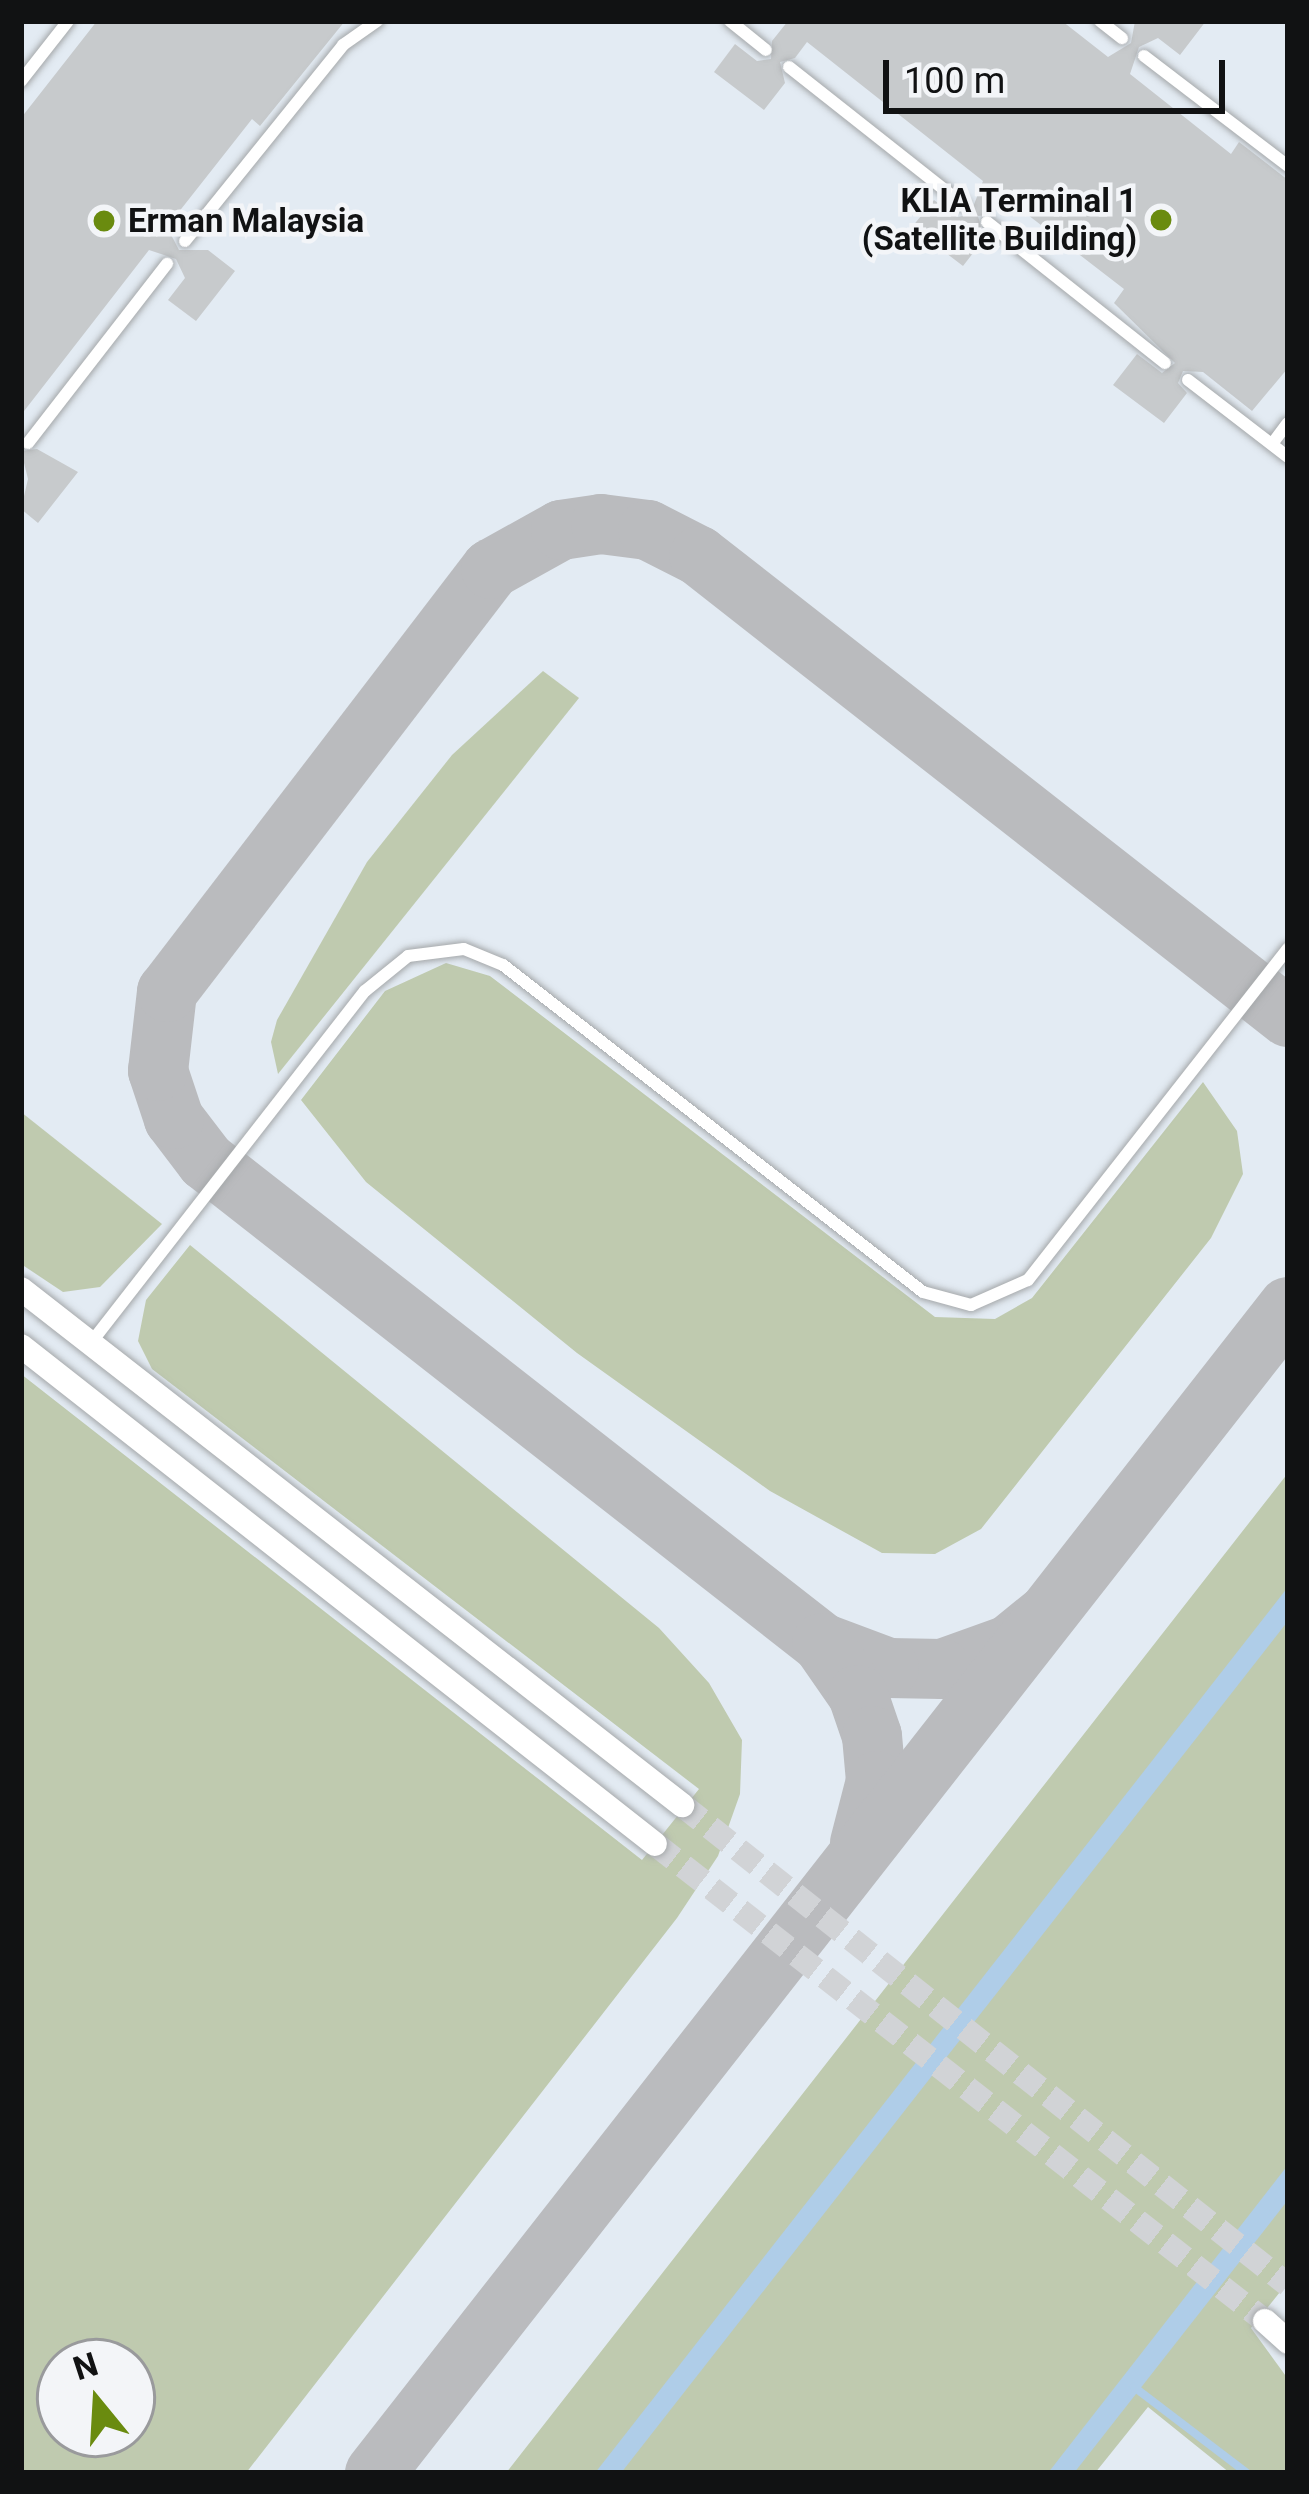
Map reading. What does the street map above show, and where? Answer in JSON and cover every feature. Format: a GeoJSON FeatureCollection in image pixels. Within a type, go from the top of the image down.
{"type":"FeatureCollection","features":[{"type":"Feature","properties":{"kind":"street"},"geometry":{"type":"LineString","coordinates":[[21,1289],[682,1805]]}},
{"type":"Feature","properties":{"kind":"street"},"geometry":{"type":"LineString","coordinates":[[21,1346],[655,1844]]}},
{"type":"Feature","properties":{"kind":"street"},"geometry":{"type":"LineString","coordinates":[[1265,2321],[1288,2342]]}},
{"type":"Feature","properties":{"kind":"lane"},"geometry":{"type":"LineString","coordinates":[[21,81],[68,21]]}},
{"type":"Feature","properties":{"kind":"lane"},"geometry":{"type":"LineString","coordinates":[[185,242],[343,46],[377,21]]}},
{"type":"Feature","properties":{"kind":"lane"},"geometry":{"type":"LineString","coordinates":[[730,21],[766,50]]}},
{"type":"Feature","properties":{"kind":"lane"},"geometry":{"type":"LineString","coordinates":[[1100,21],[1122,38]]}},
{"type":"Feature","properties":{"kind":"lane"},"geometry":{"type":"LineString","coordinates":[[1144,56],[1288,166]]}},
{"type":"Feature","properties":{"kind":"lane"},"geometry":{"type":"LineString","coordinates":[[788,67],[965,206]]}},
{"type":"Feature","properties":{"kind":"lane"},"geometry":{"type":"LineString","coordinates":[[987,222],[1165,363]]}},
{"type":"Feature","properties":{"kind":"lane"},"geometry":{"type":"LineString","coordinates":[[28,442],[167,264]]}},
{"type":"Feature","properties":{"kind":"lane"},"geometry":{"type":"LineString","coordinates":[[1188,380],[1288,457]]}},
{"type":"Feature","properties":{"kind":"lane"},"geometry":{"type":"LineString","coordinates":[[1272,444],[1288,423]]}},
{"type":"Feature","properties":{"kind":"lane"},"geometry":{"type":"LineString","coordinates":[[90,1343],[365,991],[408,956],[464,949],[503,964],[923,1292],[971,1305],[1028,1280],[1288,949]]}},
{"type":"Feature","properties":{"kind":"shaded area"},"geometry":{"type":"Polygon","coordinates":[[[21,21],[1288,21],[1288,2473],[21,2473],[21,21]]]}},
{"type":"Feature","properties":{"kind":"green space"},"geometry":{"type":"Polygon","coordinates":[[[543,671],[579,698],[278,1074],[271,1042],[277,1020],[367,862],[452,755],[543,671]]]}},
{"type":"Feature","properties":{"kind":"green space"},"geometry":{"type":"Polygon","coordinates":[[[446,963],[490,976],[935,1317],[995,1319],[1032,1298],[1203,1082],[1237,1131],[1243,1174],[1211,1238],[981,1529],[935,1554],[882,1553],[770,1491],[577,1353],[366,1182],[301,1100],[385,991],[446,963]]]}},
{"type":"Feature","properties":{"kind":"green space"},"geometry":{"type":"Polygon","coordinates":[[[21,1112],[162,1224],[100,1287],[63,1292],[21,1264],[21,1112]]]}},
{"type":"Feature","properties":{"kind":"green space"},"geometry":{"type":"Polygon","coordinates":[[[190,1245],[659,1628],[709,1683],[742,1740],[740,1794],[718,1856],[677,1918],[246,2473],[21,2473],[21,1374],[642,1860],[699,1789],[152,1369],[138,1341],[146,1300],[190,1245]]]}},
{"type":"Feature","properties":{"kind":"green space"},"geometry":{"type":"Polygon","coordinates":[[[1288,1473],[1288,2282],[1251,2328],[1288,2379],[1288,2473],[1230,2473],[1148,2407],[1095,2473],[506,2473],[1288,1473]]]}},
{"type":"Feature","properties":{"kind":"water"},"geometry":{"type":"Polygon","coordinates":[[[1288,1587],[1288,1621],[621,2473],[595,2473],[1288,1587]]]}},
{"type":"Feature","properties":{"kind":"water"},"geometry":{"type":"Polygon","coordinates":[[[1288,2165],[1288,2200],[1074,2473],[1048,2473],[1288,2165]]]}},
{"type":"Feature","properties":{"kind":"building"},"geometry":{"type":"Polygon","coordinates":[[[97,21],[345,21],[260,126],[252,119],[167,227],[179,250],[208,250],[235,271],[196,321],[168,300],[185,278],[176,259],[149,250],[21,415],[21,118],[97,21]]]}},
{"type":"Feature","properties":{"kind":"building","name":"KLIA Terminal 1 (Satellite Building)"},"geometry":{"type":"Polygon","coordinates":[[[788,21],[1062,21],[1108,57],[1131,43],[1135,21],[1206,21],[1180,55],[1158,38],[1139,47],[1130,74],[1231,154],[1239,142],[1288,180],[1288,368],[1252,411],[1203,372],[1183,371],[1178,383],[1187,393],[1164,423],[1113,385],[1137,354],[1162,373],[1175,363],[1114,303],[1124,289],[1006,198],[994,214],[978,216],[984,239],[963,266],[912,227],[934,200],[957,217],[970,215],[983,181],[807,42],[795,58],[780,62],[785,83],[764,110],[714,72],[735,44],[757,61],[771,59],[772,41],[788,21]]]}},
{"type":"Feature","properties":{"kind":"building"},"geometry":{"type":"Polygon","coordinates":[[[37,449],[78,472],[38,523],[21,509],[28,479],[21,451],[37,449]]]}},
{"type":"Feature","properties":{"kind":"waterway"},"geometry":{"type":"LineString","coordinates":[[1134,2387],[1247,2473]]}},
{"type":"Feature","properties":{"kind":"taxiway"},"geometry":{"type":"LineString","coordinates":[[1046,1615],[1009,1645],[942,1669],[889,1668],[822,1643],[206,1161],[174,1119],[158,1071],[167,992],[491,569],[561,530],[601,524],[648,530],[699,556],[1288,1017]]}},
{"type":"Feature","properties":{"kind":"taxiway"},"geometry":{"type":"LineString","coordinates":[[375,2473],[1288,1307]]}},
{"type":"Feature","properties":{"kind":"taxiway"},"geometry":{"type":"LineString","coordinates":[[822,1643],[858,1695],[872,1736],[876,1781],[860,1843]]}},
{"type":"Feature","properties":{"kind":"tunnel"},"geometry":{"type":"LineString","coordinates":[[682,1805],[1288,2285]]}},
{"type":"Feature","properties":{"kind":"tunnel"},"geometry":{"type":"LineString","coordinates":[[655,1844],[1265,2321]]}},
{"type":"Feature","properties":{"kind":"place","name":"KLIA Terminal 1 (Satellite Building)"},"geometry":{"type":"Point","coordinates":[1161,220]}},
{"type":"Feature","properties":{"kind":"place","name":"Erman Malaysia"},"geometry":{"type":"Point","coordinates":[104,221]}}]}
